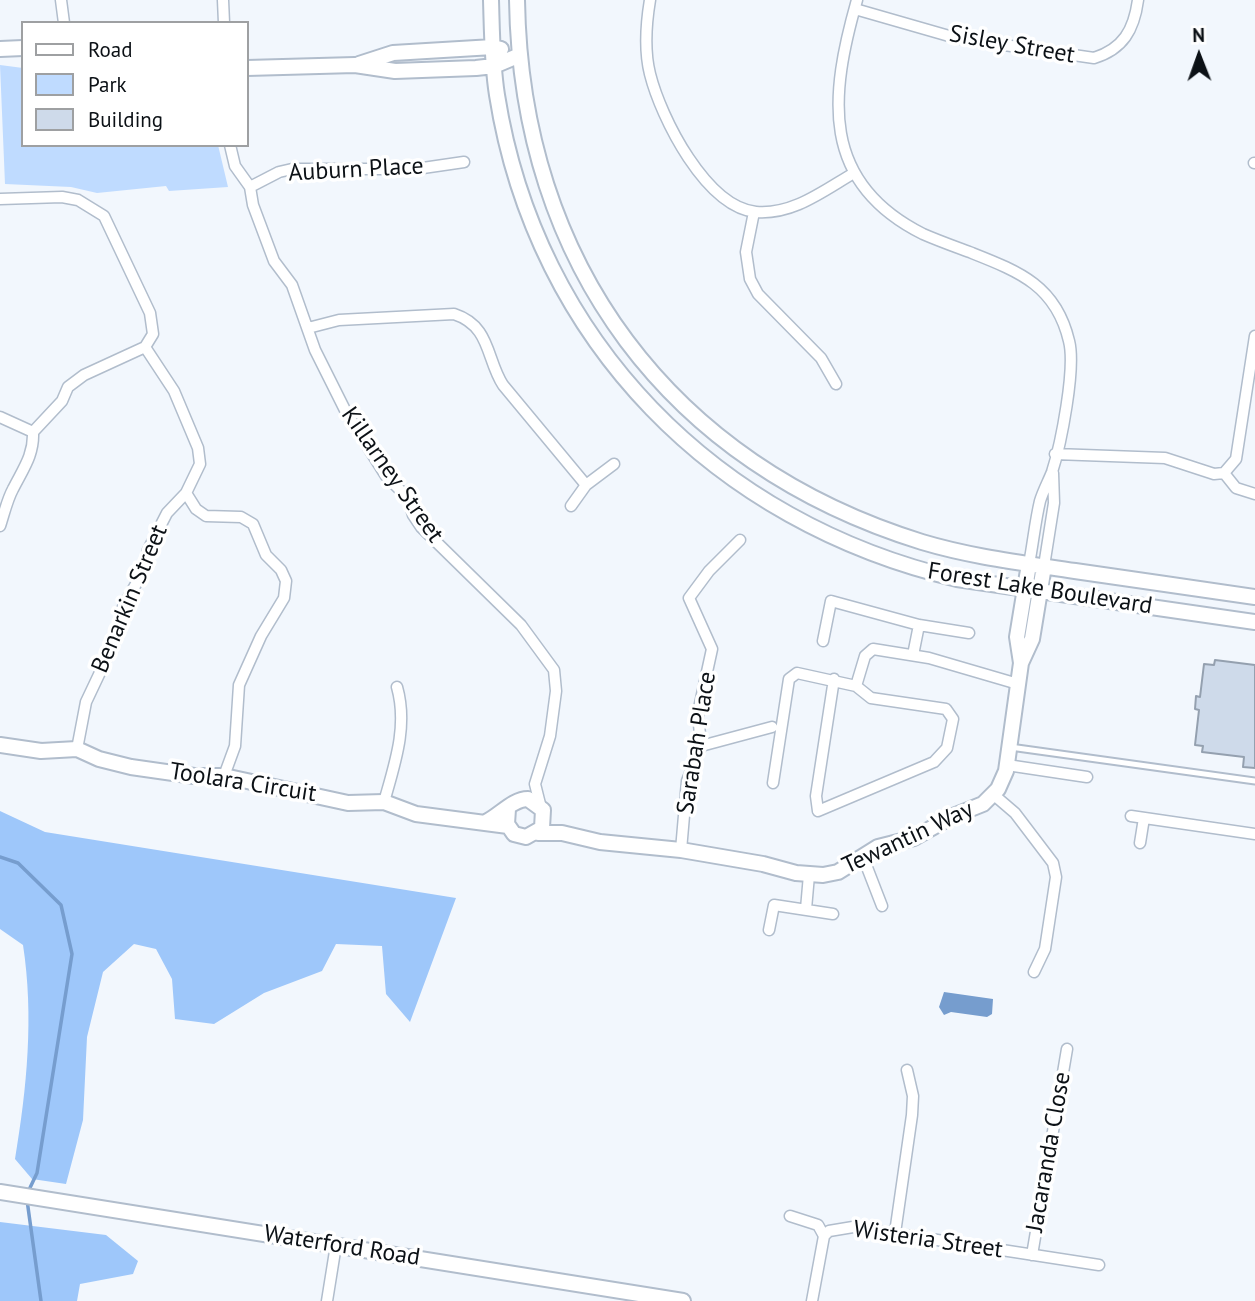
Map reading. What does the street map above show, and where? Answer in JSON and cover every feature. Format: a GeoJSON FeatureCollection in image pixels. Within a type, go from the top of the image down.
{"type":"FeatureCollection","features":[{"type":"Feature","properties":{"kind":"street"},"geometry":{"type":"LineString","coordinates":[[61,0],[64,21]]}},
{"type":"Feature","properties":{"kind":"street"},"geometry":{"type":"LineString","coordinates":[[223,0],[225,21]]}},
{"type":"Feature","properties":{"kind":"street","name":"Forest Lake Boulevard"},"geometry":{"type":"LineString","coordinates":[[491,0],[494,66],[508,148],[526,209],[549,265],[614,368],[680,438],[771,505],[871,554],[957,579],[1255,622]]}},
{"type":"Feature","properties":{"kind":"street","name":"Forest Lake Boulevard"},"geometry":{"type":"LineString","coordinates":[[517,0],[528,121],[543,175],[567,241],[616,328],[665,388],[744,456],[792,487],[856,519],[979,557],[1255,597]]}},
{"type":"Feature","properties":{"kind":"street"},"geometry":{"type":"LineString","coordinates":[[650,0],[646,46],[657,100],[705,181],[719,196],[754,212],[776,212],[797,206],[854,173]]}},
{"type":"Feature","properties":{"kind":"street","name":"Sisley Street"},"geometry":{"type":"LineString","coordinates":[[856,4],[956,38],[1094,58],[1108,53],[1128,36],[1138,0]]}},
{"type":"Feature","properties":{"kind":"street"},"geometry":{"type":"LineString","coordinates":[[856,4],[838,76],[837,107],[842,136],[854,173],[868,193],[894,216],[923,234],[1032,279],[1050,299],[1069,341],[1072,369],[1052,470],[1054,503],[1037,565]]}},
{"type":"Feature","properties":{"kind":"street"},"geometry":{"type":"LineString","coordinates":[[355,65],[393,52],[493,47],[520,55]]}},
{"type":"Feature","properties":{"kind":"street"},"geometry":{"type":"LineString","coordinates":[[0,49],[21,48]]}},
{"type":"Feature","properties":{"kind":"street"},"geometry":{"type":"LineString","coordinates":[[248,68],[355,65],[395,71],[494,66],[520,55]]}},
{"type":"Feature","properties":{"kind":"street","name":"Killarney Street"},"geometry":{"type":"LineString","coordinates":[[230,147],[235,166],[250,187],[253,205],[274,261],[292,285],[315,350],[346,412],[386,476],[408,498],[413,515],[421,527],[521,625],[554,670],[556,691],[550,736],[535,784],[522,799]]}},
{"type":"Feature","properties":{"kind":"street","name":"Auburn Place"},"geometry":{"type":"LineString","coordinates":[[250,187],[292,169],[416,169],[464,162]]}},
{"type":"Feature","properties":{"kind":"street"},"geometry":{"type":"LineString","coordinates":[[0,199],[62,197],[78,200],[104,216],[150,313],[153,334],[145,347],[84,375],[68,387],[62,401],[33,432],[34,445],[26,467],[12,490],[0,526]]}},
{"type":"Feature","properties":{"kind":"street"},"geometry":{"type":"LineString","coordinates":[[754,212],[746,252],[750,279],[758,294],[821,358],[836,384]]}},
{"type":"Feature","properties":{"kind":"street"},"geometry":{"type":"LineString","coordinates":[[308,328],[340,320],[454,314],[466,318],[477,328],[503,385],[586,485]]}},
{"type":"Feature","properties":{"kind":"street"},"geometry":{"type":"LineString","coordinates":[[1055,454],[1165,458],[1214,474],[1224,472],[1236,459],[1255,336]]}},
{"type":"Feature","properties":{"kind":"street","name":"Benarkin Street"},"geometry":{"type":"LineString","coordinates":[[77,749],[86,702],[122,626],[123,607],[145,568],[148,550],[167,513],[186,494],[200,464],[198,448],[174,391],[145,347]]}},
{"type":"Feature","properties":{"kind":"street"},"geometry":{"type":"LineString","coordinates":[[0,417],[33,432]]}},
{"type":"Feature","properties":{"kind":"street"},"geometry":{"type":"LineString","coordinates":[[570,506],[586,485],[614,464]]}},
{"type":"Feature","properties":{"kind":"street"},"geometry":{"type":"LineString","coordinates":[[1224,472],[1236,488],[1255,494]]}},
{"type":"Feature","properties":{"kind":"street"},"geometry":{"type":"LineString","coordinates":[[186,494],[196,509],[206,516],[241,516],[253,524],[266,555],[281,570],[286,582],[284,597],[261,636],[239,685],[235,746],[224,776]]}},
{"type":"Feature","properties":{"kind":"street","name":"Sarabah Place"},"geometry":{"type":"LineString","coordinates":[[681,850],[687,781],[701,746],[698,713],[712,649],[689,598],[709,571],[740,540]]}},
{"type":"Feature","properties":{"kind":"street","name":"Tewantin Way"},"geometry":{"type":"LineString","coordinates":[[538,833],[562,833],[600,842],[681,850],[809,875],[838,872],[878,847],[929,831],[953,816],[983,804],[994,795],[1007,765],[1021,663],[1017,637],[1037,565]]}},
{"type":"Feature","properties":{"kind":"street"},"geometry":{"type":"LineString","coordinates":[[823,641],[831,601],[919,625],[969,633]]}},
{"type":"Feature","properties":{"kind":"street"},"geometry":{"type":"LineString","coordinates":[[913,655],[919,625]]}},
{"type":"Feature","properties":{"kind":"street"},"geometry":{"type":"LineString","coordinates":[[856,686],[862,661],[869,651],[913,655],[1018,684]]}},
{"type":"Feature","properties":{"kind":"street"},"geometry":{"type":"LineString","coordinates":[[773,783],[791,676],[802,673],[834,679],[856,686],[871,698],[950,712],[953,724],[947,748],[934,762],[818,811],[816,796],[834,679]]}},
{"type":"Feature","properties":{"kind":"street"},"geometry":{"type":"LineString","coordinates":[[384,802],[401,735],[402,706],[397,687]]}},
{"type":"Feature","properties":{"kind":"street"},"geometry":{"type":"LineString","coordinates":[[701,746],[772,727]]}},
{"type":"Feature","properties":{"kind":"street","name":"Toolara Circuit"},"geometry":{"type":"LineString","coordinates":[[0,745],[41,751],[77,749],[99,760],[131,767],[194,776],[224,776],[244,783],[338,798],[348,803],[384,802],[416,814],[508,827]]}},
{"type":"Feature","properties":{"kind":"street"},"geometry":{"type":"LineString","coordinates":[[1007,765],[1087,777]]}},
{"type":"Feature","properties":{"kind":"street"},"geometry":{"type":"LineString","coordinates":[[509,808],[508,827],[520,836],[538,833],[542,810],[535,784]]}},
{"type":"Feature","properties":{"kind":"street"},"geometry":{"type":"LineString","coordinates":[[994,795],[1015,813],[1053,863],[1056,877],[1045,949],[1034,972]]}},
{"type":"Feature","properties":{"kind":"street"},"geometry":{"type":"LineString","coordinates":[[486,822],[522,799],[542,810],[562,833]]}},
{"type":"Feature","properties":{"kind":"street"},"geometry":{"type":"LineString","coordinates":[[1131,816],[1255,834]]}},
{"type":"Feature","properties":{"kind":"street"},"geometry":{"type":"LineString","coordinates":[[1140,843],[1144,818]]}},
{"type":"Feature","properties":{"kind":"street"},"geometry":{"type":"LineString","coordinates":[[863,857],[882,906]]}},
{"type":"Feature","properties":{"kind":"street"},"geometry":{"type":"LineString","coordinates":[[806,908],[809,875]]}},
{"type":"Feature","properties":{"kind":"street"},"geometry":{"type":"LineString","coordinates":[[769,930],[774,905],[833,914]]}},
{"type":"Feature","properties":{"kind":"street","name":"Jacaranda Close"},"geometry":{"type":"LineString","coordinates":[[1032,1255],[1067,1049]]}},
{"type":"Feature","properties":{"kind":"street"},"geometry":{"type":"LineString","coordinates":[[895,1233],[912,1115],[913,1096],[907,1070]]}},
{"type":"Feature","properties":{"kind":"street","name":"Waterford Road"},"geometry":{"type":"LineString","coordinates":[[0,1192],[336,1245],[629,1297],[683,1301]]}},
{"type":"Feature","properties":{"kind":"street"},"geometry":{"type":"LineString","coordinates":[[790,1216],[818,1225],[824,1236]]}},
{"type":"Feature","properties":{"kind":"street","name":"Wisteria Street"},"geometry":{"type":"LineString","coordinates":[[812,1301],[824,1236],[829,1231],[853,1227],[1099,1265]]}},
{"type":"Feature","properties":{"kind":"street"},"geometry":{"type":"LineString","coordinates":[[327,1301],[336,1245]]}},
{"type":"Feature","properties":{"kind":"lane"},"geometry":{"type":"LineString","coordinates":[[1010,747],[1255,781]]}},
{"type":"Feature","properties":{"kind":"green space"},"geometry":{"type":"Polygon","coordinates":[[[0,65],[21,68],[21,147],[218,147],[228,187],[169,191],[166,186],[97,193],[71,187],[5,184],[0,65]]]}},
{"type":"Feature","properties":{"kind":"shaded area"},"geometry":{"type":"Polygon","coordinates":[[[0,811],[45,832],[456,898],[410,1022],[386,994],[382,946],[336,944],[322,971],[264,993],[214,1024],[175,1019],[172,979],[156,949],[134,944],[103,972],[87,1037],[83,1120],[66,1184],[32,1179],[15,1159],[26,1079],[28,998],[23,945],[0,929],[0,811]]]}},
{"type":"Feature","properties":{"kind":"shaded area"},"geometry":{"type":"Polygon","coordinates":[[[944,992],[993,999],[992,1014],[987,1017],[951,1012],[944,1015],[939,1007],[944,992]]]}},
{"type":"Feature","properties":{"kind":"shaded area"},"geometry":{"type":"Polygon","coordinates":[[[0,1222],[106,1235],[138,1261],[133,1274],[80,1284],[77,1301],[0,1301],[0,1222]]]}},
{"type":"Feature","properties":{"kind":"building"},"geometry":{"type":"Polygon","coordinates":[[[1215,660],[1255,665],[1255,768],[1243,767],[1244,757],[1202,752],[1203,746],[1195,745],[1199,710],[1195,709],[1196,696],[1200,697],[1204,664],[1214,665],[1215,660]]]}},
{"type":"Feature","properties":{"kind":"waterway"},"geometry":{"type":"LineString","coordinates":[[0,857],[18,863],[61,905],[72,954],[37,1173],[28,1192]]}},
{"type":"Feature","properties":{"kind":"waterway"},"geometry":{"type":"LineString","coordinates":[[27,1200],[41,1301]]}}]}
